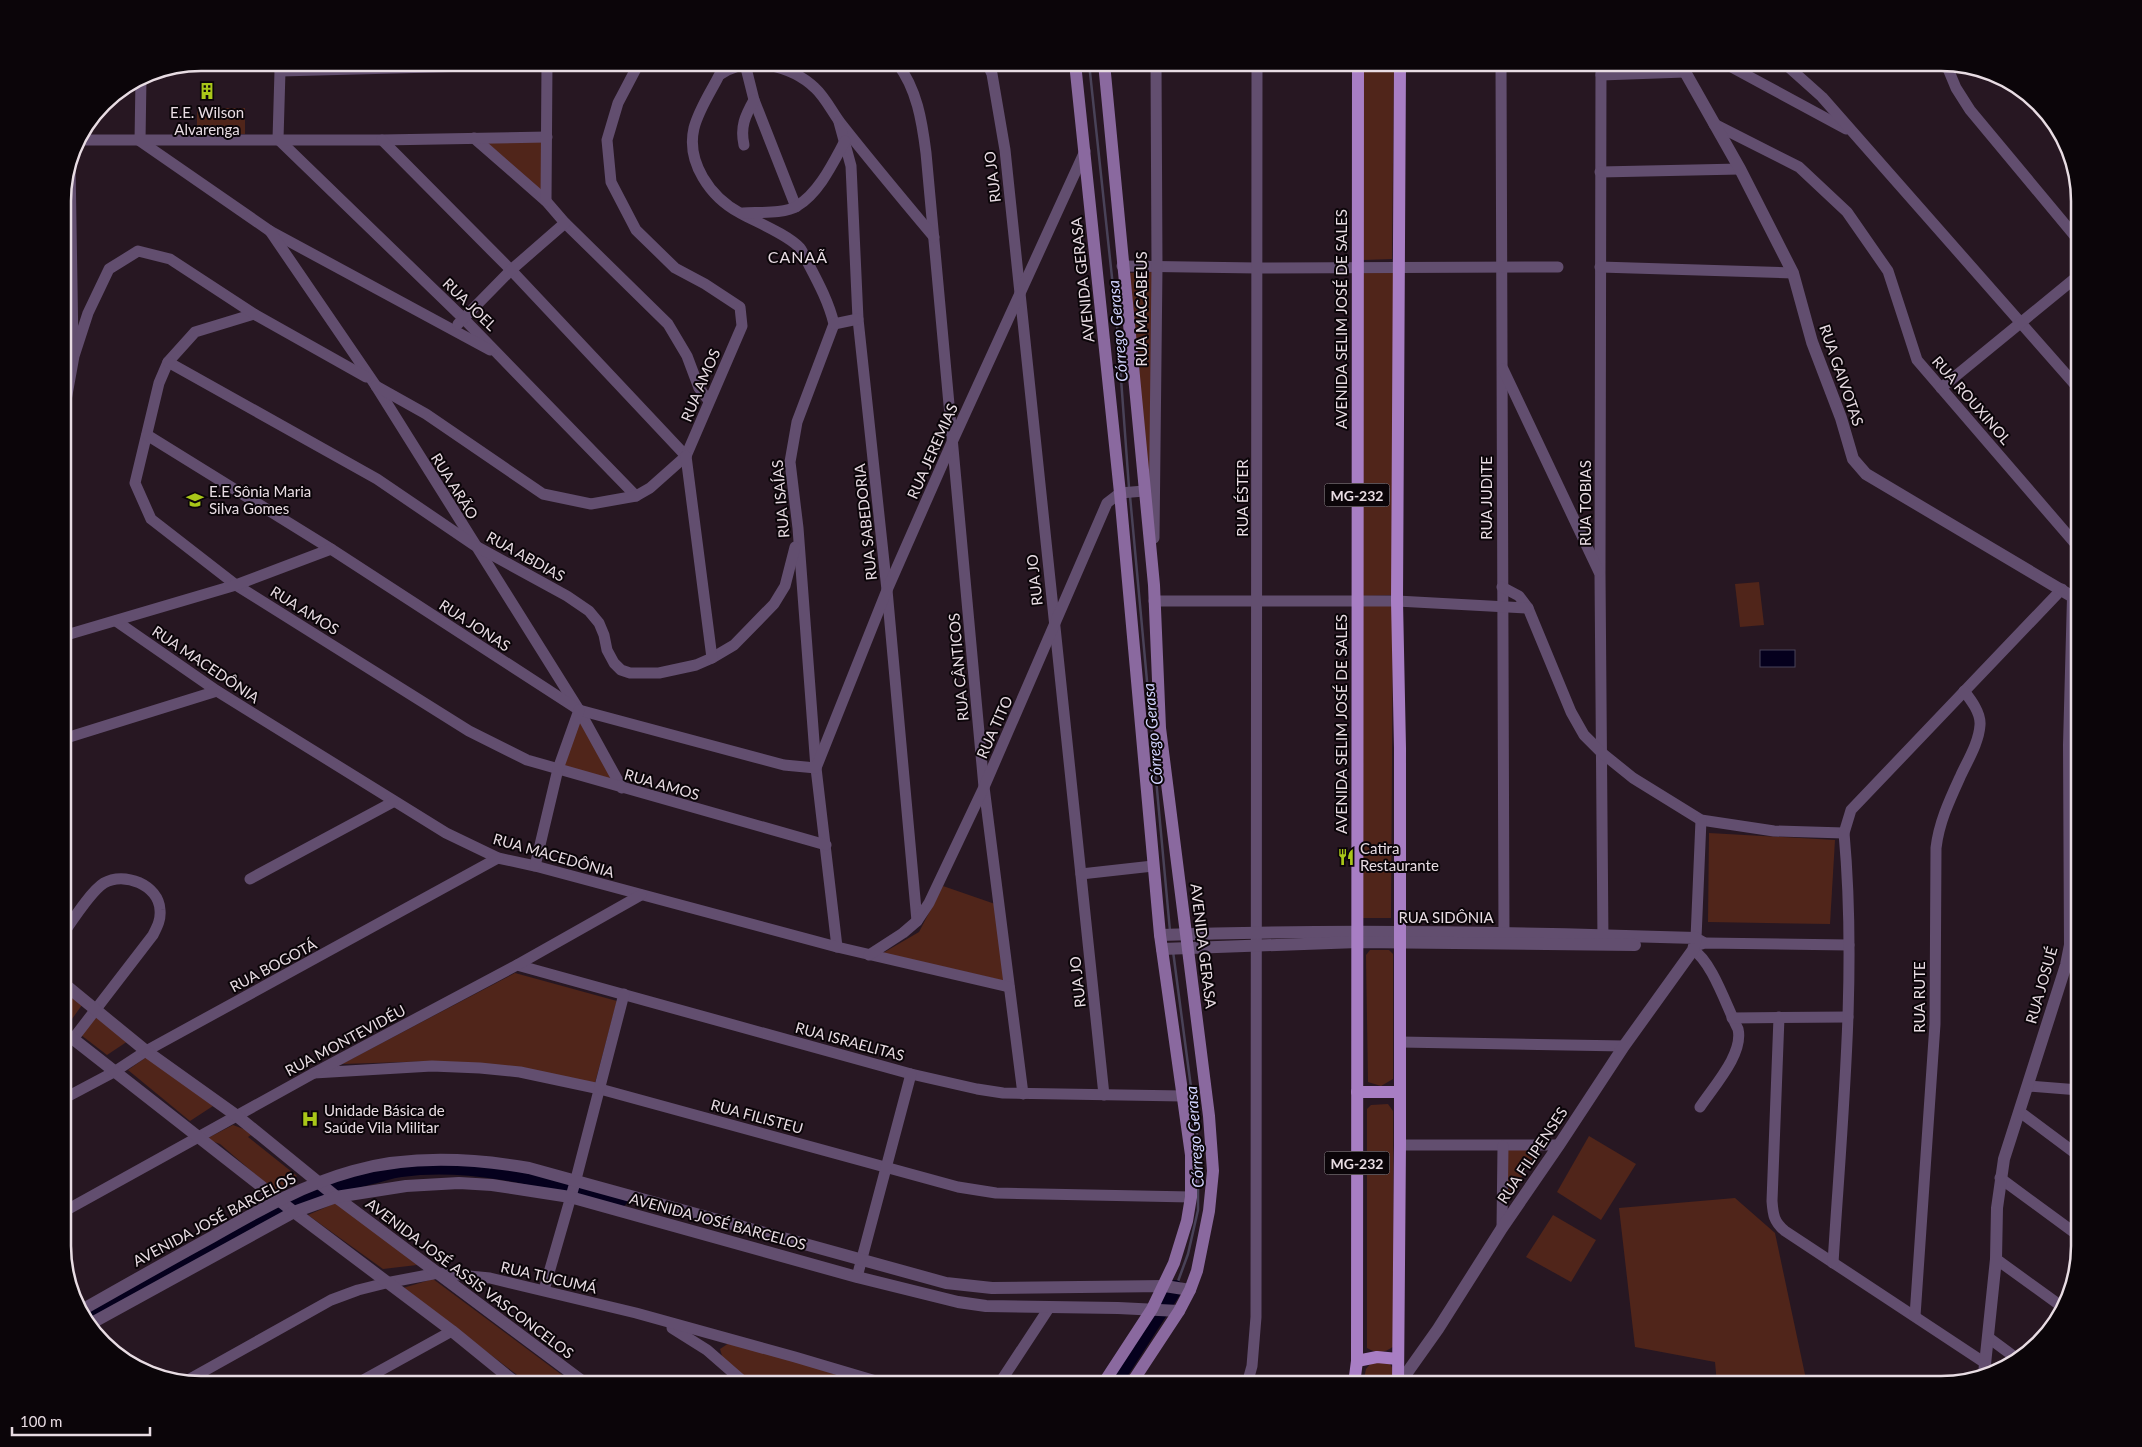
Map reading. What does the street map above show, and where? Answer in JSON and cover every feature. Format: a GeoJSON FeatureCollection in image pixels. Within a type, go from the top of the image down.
{"type":"FeatureCollection","features":[{"type":"Feature","properties":{"kind":"main road","name":"AVENIDA GERASA"},"geometry":{"type":"LineString","coordinates":[[1076,71],[1122,493],[1153,866],[1173,934],[1185,947],[1210,1124],[1213,1171],[1210,1212],[1197,1271],[1175,1288],[1163,1309],[1109,1376]]}},
{"type":"Feature","properties":{"kind":"main road","name":"AVENIDA GERASA"},"geometry":{"type":"LineString","coordinates":[[1105,71],[1142,492],[1154,585],[1160,728],[1173,934],[1165,949],[1191,1156],[1191,1197],[1187,1221],[1174,1263],[1175,1288]]}},
{"type":"Feature","properties":{"kind":"main road","name":"AVENIDA SELIM JOSÉ DE SALES"},"geometry":{"type":"LineString","coordinates":[[1355,1376],[1357,1362],[1358,937],[1358,71]]}},
{"type":"Feature","properties":{"kind":"main road","name":"MG-232"},"geometry":{"type":"LineString","coordinates":[[1399,1376],[1400,748],[1397,601],[1400,71]]}},
{"type":"Feature","properties":{"kind":"main road"},"geometry":{"type":"LineString","coordinates":[[1357,1092],[1400,1092]]}},
{"type":"Feature","properties":{"kind":"main road"},"geometry":{"type":"LineString","coordinates":[[1163,1309],[1175,1288]]}},
{"type":"Feature","properties":{"kind":"main road","name":"AVENIDA GERASA"},"geometry":{"type":"LineString","coordinates":[[1139,1376],[1163,1309]]}},
{"type":"Feature","properties":{"kind":"main road"},"geometry":{"type":"LineString","coordinates":[[1357,1362],[1378,1357],[1398,1359]]}},
{"type":"Feature","properties":{"kind":"street","name":"RUA MACABEUS"},"geometry":{"type":"LineString","coordinates":[[1154,585],[1157,267],[1156,71]]}},
{"type":"Feature","properties":{"kind":"street","name":"RUA ÉSTER"},"geometry":{"type":"LineString","coordinates":[[1249,1376],[1252,1366],[1256,1317],[1257,71]]}},
{"type":"Feature","properties":{"kind":"street","name":"RUA JUDITE"},"geometry":{"type":"LineString","coordinates":[[1501,71],[1504,938]]}},
{"type":"Feature","properties":{"kind":"street","name":"RUA TOBIAS"},"geometry":{"type":"LineString","coordinates":[[1601,71],[1600,574],[1603,940]]}},
{"type":"Feature","properties":{"kind":"street"},"geometry":{"type":"LineString","coordinates":[[1601,75],[1640,71]]}},
{"type":"Feature","properties":{"kind":"street","name":"RUA GAIVOTAS"},"geometry":{"type":"LineString","coordinates":[[1685,71],[1740,169],[1793,273],[1812,342],[1841,418],[1853,459],[1866,474],[2071,596]]}},
{"type":"Feature","properties":{"kind":"street"},"geometry":{"type":"LineString","coordinates":[[1741,71],[1854,133]]}},
{"type":"Feature","properties":{"kind":"street"},"geometry":{"type":"LineString","coordinates":[[1794,71],[1822,97],[2071,378]]}},
{"type":"Feature","properties":{"kind":"street"},"geometry":{"type":"LineString","coordinates":[[278,139],[279,72]]}},
{"type":"Feature","properties":{"kind":"street"},"geometry":{"type":"LineString","coordinates":[[546,201],[547,72]]}},
{"type":"Feature","properties":{"kind":"street","name":"RUA AMOS"},"geometry":{"type":"LineString","coordinates":[[634,72],[618,103],[607,140],[611,182],[636,230],[675,268],[705,284],[740,307],[742,326],[686,456],[650,488],[636,496],[591,504],[543,494],[480,449],[426,414],[254,314],[195,332],[168,362],[159,383],[135,483],[151,519],[236,584],[469,731],[527,760],[826,845]]}},
{"type":"Feature","properties":{"kind":"street"},"geometry":{"type":"LineString","coordinates":[[724,72],[698,114],[692,150],[698,168],[709,186],[722,200],[739,213],[762,224],[800,248],[822,290],[834,324],[858,319]]}},
{"type":"Feature","properties":{"kind":"street"},"geometry":{"type":"LineString","coordinates":[[747,72],[754,100],[796,207]]}},
{"type":"Feature","properties":{"kind":"street"},"geometry":{"type":"LineString","coordinates":[[790,72],[816,88],[839,122],[934,238]]}},
{"type":"Feature","properties":{"kind":"street"},"geometry":{"type":"LineString","coordinates":[[904,72],[921,116],[934,238]]}},
{"type":"Feature","properties":{"kind":"street","name":"RUA JO"},"geometry":{"type":"LineString","coordinates":[[991,72],[1005,150],[1021,294],[1054,628],[1104,1095]]}},
{"type":"Feature","properties":{"kind":"street"},"geometry":{"type":"LineString","coordinates":[[1949,72],[1956,88],[1970,110],[2071,230]]}},
{"type":"Feature","properties":{"kind":"street"},"geometry":{"type":"LineString","coordinates":[[140,141],[141,87]]}},
{"type":"Feature","properties":{"kind":"street"},"geometry":{"type":"LineString","coordinates":[[744,145],[741,133],[744,119],[754,100]]}},
{"type":"Feature","properties":{"kind":"street","name":"RUA SABEDORIA"},"geometry":{"type":"LineString","coordinates":[[839,122],[851,166],[858,319],[888,590],[917,921]]}},
{"type":"Feature","properties":{"kind":"street","name":"RUA ROUXINOL"},"geometry":{"type":"LineString","coordinates":[[1714,124],[1799,167],[1847,212],[1888,272],[1917,360],[2071,538]]}},
{"type":"Feature","properties":{"kind":"street"},"geometry":{"type":"LineString","coordinates":[[87,140],[382,140],[547,137]]}},
{"type":"Feature","properties":{"kind":"street"},"geometry":{"type":"LineString","coordinates":[[474,138],[546,201],[565,223],[668,324],[687,356],[698,388],[709,401]]}},
{"type":"Feature","properties":{"kind":"street","name":"RUA JOEL"},"geometry":{"type":"LineString","coordinates":[[278,139],[463,318],[636,496]]}},
{"type":"Feature","properties":{"kind":"street"},"geometry":{"type":"LineString","coordinates":[[382,140],[511,270],[686,456],[712,658]]}},
{"type":"Feature","properties":{"kind":"street"},"geometry":{"type":"LineString","coordinates":[[140,141],[270,231],[501,356]]}},
{"type":"Feature","properties":{"kind":"street"},"geometry":{"type":"LineString","coordinates":[[739,213],[771,212],[796,207],[820,185],[845,141]]}},
{"type":"Feature","properties":{"kind":"street","name":"RUA JEREMIAS"},"geometry":{"type":"LineString","coordinates":[[816,768],[888,590],[952,440],[1021,294],[1085,150]]}},
{"type":"Feature","properties":{"kind":"street"},"geometry":{"type":"LineString","coordinates":[[1600,172],[1740,169]]}},
{"type":"Feature","properties":{"kind":"street"},"geometry":{"type":"LineString","coordinates":[[453,331],[463,318],[511,270],[565,223]]}},
{"type":"Feature","properties":{"kind":"street","name":"RUA ARÃO"},"geometry":{"type":"LineString","coordinates":[[270,231],[373,382],[579,710],[622,788]]}},
{"type":"Feature","properties":{"kind":"street","name":"RUA CÂNTICOS"},"geometry":{"type":"LineString","coordinates":[[934,238],[984,787],[1023,1094]]}},
{"type":"Feature","properties":{"kind":"street"},"geometry":{"type":"LineString","coordinates":[[72,367],[88,313],[109,269],[138,250],[170,259],[254,314]]}},
{"type":"Feature","properties":{"kind":"street"},"geometry":{"type":"LineString","coordinates":[[72,260],[74,356]]}},
{"type":"Feature","properties":{"kind":"street"},"geometry":{"type":"LineString","coordinates":[[1122,266],[1257,268],[1558,267]]}},
{"type":"Feature","properties":{"kind":"street"},"geometry":{"type":"LineString","coordinates":[[1600,267],[1793,273]]}},
{"type":"Feature","properties":{"kind":"street"},"geometry":{"type":"LineString","coordinates":[[1941,388],[2071,281]]}},
{"type":"Feature","properties":{"kind":"street","name":"RUA ISAÍAS"},"geometry":{"type":"LineString","coordinates":[[834,324],[797,422],[790,462],[798,528],[816,768],[837,947]]}},
{"type":"Feature","properties":{"kind":"street","name":"RUA ABDIAS"},"geometry":{"type":"LineString","coordinates":[[168,362],[377,479],[474,545],[567,596],[589,612],[599,623],[604,634],[607,650],[614,663],[621,670],[630,673],[658,673],[696,665],[734,645],[774,604],[785,586],[792,564],[798,528]]}},
{"type":"Feature","properties":{"kind":"street"},"geometry":{"type":"LineString","coordinates":[[1501,365],[1600,574]]}},
{"type":"Feature","properties":{"kind":"street","name":"RUA JONAS"},"geometry":{"type":"LineString","coordinates":[[147,435],[332,549],[579,710],[784,765],[816,768]]}},
{"type":"Feature","properties":{"kind":"street"},"geometry":{"type":"LineString","coordinates":[[1122,493],[1142,492]]}},
{"type":"Feature","properties":{"kind":"street","name":"RUA TITO"},"geometry":{"type":"LineString","coordinates":[[869,955],[903,934],[917,921],[929,902],[984,787],[1107,503],[1122,493]]}},
{"type":"Feature","properties":{"kind":"street"},"geometry":{"type":"LineString","coordinates":[[72,633],[236,584],[332,549]]}},
{"type":"Feature","properties":{"kind":"street"},"geometry":{"type":"LineString","coordinates":[[1502,587],[1519,596],[1528,608],[1571,712],[1584,735],[1602,753],[1634,778],[1700,820],[1774,831],[1844,833]]}},
{"type":"Feature","properties":{"kind":"street"},"geometry":{"type":"LineString","coordinates":[[1154,602],[1257,600],[1397,601],[1528,608]]}},
{"type":"Feature","properties":{"kind":"street"},"geometry":{"type":"LineString","coordinates":[[1833,1263],[1848,1017],[1849,945],[1844,833],[1851,810],[1964,691],[2071,601]]}},
{"type":"Feature","properties":{"kind":"street","name":"RUA MACEDÔNIA"},"geometry":{"type":"LineString","coordinates":[[116,621],[217,691],[393,802],[446,833],[498,858],[535,866],[837,947],[1009,986]]}},
{"type":"Feature","properties":{"kind":"street"},"geometry":{"type":"LineString","coordinates":[[72,736],[217,691]]}},
{"type":"Feature","properties":{"kind":"street","name":"RUA RUTE"},"geometry":{"type":"LineString","coordinates":[[1915,1316],[1935,1024],[1936,848],[1938,830],[1978,738],[1980,723],[1975,708],[1964,691]]}},
{"type":"Feature","properties":{"kind":"street","name":"RUA JOSUÉ"},"geometry":{"type":"LineString","coordinates":[[2071,696],[2069,745],[2071,806]]}},
{"type":"Feature","properties":{"kind":"street"},"geometry":{"type":"LineString","coordinates":[[535,866],[558,769],[579,710]]}},
{"type":"Feature","properties":{"kind":"street"},"geometry":{"type":"LineString","coordinates":[[250,878],[393,802]]}},
{"type":"Feature","properties":{"kind":"street"},"geometry":{"type":"LineString","coordinates":[[1700,820],[1697,944],[1740,1037],[1736,1053],[1700,1107]]}},
{"type":"Feature","properties":{"kind":"street","name":"RUA BOGOTÁ"},"geometry":{"type":"LineString","coordinates":[[72,1094],[114,1072],[146,1051],[498,858]]}},
{"type":"Feature","properties":{"kind":"street"},"geometry":{"type":"LineString","coordinates":[[1080,874],[1153,866]]}},
{"type":"Feature","properties":{"kind":"street"},"geometry":{"type":"LineString","coordinates":[[72,922],[102,884],[116,878],[130,879],[143,884],[155,896],[160,908],[160,922],[153,935],[95,1009],[72,1031]]}},
{"type":"Feature","properties":{"kind":"street","name":"RUA MONTEVIDÉU"},"geometry":{"type":"LineString","coordinates":[[72,1207],[314,1073],[517,965],[641,895]]}},
{"type":"Feature","properties":{"kind":"street","name":"RUA SIDÔNIA"},"geometry":{"type":"LineString","coordinates":[[1173,934],[1257,939],[1358,937],[1504,938],[1697,944],[1849,945]]}},
{"type":"Feature","properties":{"kind":"street","name":"RUA SIDÔNIA"},"geometry":{"type":"LineString","coordinates":[[1165,949],[1257,939]]}},
{"type":"Feature","properties":{"kind":"street","name":"RUA JOSUÉ"},"geometry":{"type":"LineString","coordinates":[[1985,1368],[1996,1258],[2000,1178],[2004,1159],[2071,943]]}},
{"type":"Feature","properties":{"kind":"street","name":"RUA FILIPENSES"},"geometry":{"type":"LineString","coordinates":[[1405,1376],[1470,1281],[1502,1228],[1624,1046],[1697,944]]}},
{"type":"Feature","properties":{"kind":"street","name":"RUA ISRAELITAS"},"geometry":{"type":"LineString","coordinates":[[517,965],[911,1074],[977,1089],[1023,1094],[1183,1096]]}},
{"type":"Feature","properties":{"kind":"street","name":"AVENIDA JOSÉ ASSIS VASCONCELOS"},"geometry":{"type":"LineString","coordinates":[[72,990],[146,1051],[236,1116],[327,1189],[575,1376]]}},
{"type":"Feature","properties":{"kind":"street"},"geometry":{"type":"LineString","coordinates":[[544,1290],[573,1189],[624,994]]}},
{"type":"Feature","properties":{"kind":"street"},"geometry":{"type":"LineString","coordinates":[[1732,1018],[1848,1017]]}},
{"type":"Feature","properties":{"kind":"street"},"geometry":{"type":"LineString","coordinates":[[1779,1018],[1772,1201],[1773,1216],[1778,1226],[1915,1316],[1984,1368]]}},
{"type":"Feature","properties":{"kind":"street"},"geometry":{"type":"LineString","coordinates":[[72,1038],[287,1207],[452,1331],[507,1376]]}},
{"type":"Feature","properties":{"kind":"street"},"geometry":{"type":"LineString","coordinates":[[1400,1042],[1624,1046]]}},
{"type":"Feature","properties":{"kind":"street","name":"RUA FILISTEU"},"geometry":{"type":"LineString","coordinates":[[314,1073],[432,1066],[520,1072],[600,1089],[958,1187],[996,1193],[1191,1197]]}},
{"type":"Feature","properties":{"kind":"street"},"geometry":{"type":"LineString","coordinates":[[860,1268],[911,1074]]}},
{"type":"Feature","properties":{"kind":"street"},"geometry":{"type":"LineString","coordinates":[[2028,1086],[2071,1089]]}},
{"type":"Feature","properties":{"kind":"street"},"geometry":{"type":"LineString","coordinates":[[2020,1112],[2071,1149]]}},
{"type":"Feature","properties":{"kind":"street"},"geometry":{"type":"LineString","coordinates":[[1400,1144],[1559,1145]]}},
{"type":"Feature","properties":{"kind":"street"},"geometry":{"type":"LineString","coordinates":[[1502,1228],[1503,1146]]}},
{"type":"Feature","properties":{"kind":"street","name":"AVENIDA JOSÉ BARCELOS"},"geometry":{"type":"LineString","coordinates":[[87,1307],[287,1207],[327,1189],[353,1171],[379,1165],[438,1159],[469,1159],[501,1163],[573,1189],[860,1268],[958,1302],[986,1306],[1163,1309]]}},
{"type":"Feature","properties":{"kind":"street"},"geometry":{"type":"LineString","coordinates":[[2000,1178],[2071,1229]]}},
{"type":"Feature","properties":{"kind":"street","name":"AVENIDA JOSÉ BARCELOS"},"geometry":{"type":"LineString","coordinates":[[95,1321],[287,1207],[327,1189],[459,1182],[573,1189],[860,1268],[946,1282],[992,1288],[1175,1288]]}},
{"type":"Feature","properties":{"kind":"street"},"geometry":{"type":"LineString","coordinates":[[1996,1258],[2057,1303]]}},
{"type":"Feature","properties":{"kind":"street","name":"RUA TUCUMÁ"},"geometry":{"type":"LineString","coordinates":[[196,1376],[331,1300],[358,1290],[386,1283],[438,1274],[490,1278],[544,1290],[859,1376]]}},
{"type":"Feature","properties":{"kind":"street"},"geometry":{"type":"LineString","coordinates":[[1004,1376],[1049,1308]]}},
{"type":"Feature","properties":{"kind":"street"},"geometry":{"type":"LineString","coordinates":[[661,1321],[707,1350],[737,1376]]}},
{"type":"Feature","properties":{"kind":"street"},"geometry":{"type":"LineString","coordinates":[[370,1376],[452,1331]]}},
{"type":"Feature","properties":{"kind":"street"},"geometry":{"type":"LineString","coordinates":[[707,1350],[717,1337]]}},
{"type":"Feature","properties":{"kind":"street"},"geometry":{"type":"LineString","coordinates":[[1989,1338],[2012,1355]]}},
{"type":"Feature","properties":{"kind":"shaded area"},"geometry":{"type":"Polygon","coordinates":[[[1363,71],[1394,71],[1392,259],[1363,260],[1363,71]]]}},
{"type":"Feature","properties":{"kind":"shaded area"},"geometry":{"type":"Polygon","coordinates":[[[197,108],[245,108],[245,134],[197,134],[197,108]]]}},
{"type":"Feature","properties":{"kind":"shaded area"},"geometry":{"type":"Polygon","coordinates":[[[544,140],[543,195],[481,141],[544,140]]]}},
{"type":"Feature","properties":{"kind":"shaded area"},"geometry":{"type":"Polygon","coordinates":[[[1394,271],[1393,595],[1362,596],[1362,273],[1394,271]]]}},
{"type":"Feature","properties":{"kind":"shaded area"},"geometry":{"type":"Polygon","coordinates":[[[1152,272],[1152,530],[1128,273],[1152,272]]]}},
{"type":"Feature","properties":{"kind":"shaded area"},"geometry":{"type":"Polygon","coordinates":[[[1759,582],[1764,625],[1740,627],[1735,584],[1759,582]]]}},
{"type":"Feature","properties":{"kind":"shaded area"},"geometry":{"type":"Polygon","coordinates":[[[1393,605],[1391,918],[1363,918],[1363,606],[1393,605]]]}},
{"type":"Feature","properties":{"kind":"shaded area"},"geometry":{"type":"Polygon","coordinates":[[[1760,650],[1795,650],[1795,667],[1760,667],[1760,650]]]}},
{"type":"Feature","properties":{"kind":"shaded area"},"geometry":{"type":"Polygon","coordinates":[[[580,716],[616,783],[561,767],[580,716]]]}},
{"type":"Feature","properties":{"kind":"shaded area"},"geometry":{"type":"Polygon","coordinates":[[[1709,833],[1835,840],[1830,924],[1708,922],[1709,833]]]}},
{"type":"Feature","properties":{"kind":"shaded area"},"geometry":{"type":"Polygon","coordinates":[[[943,886],[995,904],[1005,981],[883,953],[919,932],[943,886]]]}},
{"type":"Feature","properties":{"kind":"shaded area"},"geometry":{"type":"Polygon","coordinates":[[[1370,950],[1389,950],[1393,954],[1393,1079],[1381,1086],[1368,1082],[1366,955],[1370,950]]]}},
{"type":"Feature","properties":{"kind":"shaded area"},"geometry":{"type":"Polygon","coordinates":[[[515,973],[617,1001],[595,1083],[435,1061],[342,1064],[515,973]]]}},
{"type":"Feature","properties":{"kind":"shaded area"},"geometry":{"type":"Polygon","coordinates":[[[72,998],[82,1005],[72,1019],[72,998]]]}},
{"type":"Feature","properties":{"kind":"shaded area"},"geometry":{"type":"Polygon","coordinates":[[[94,1016],[128,1041],[107,1055],[81,1035],[94,1016]]]}},
{"type":"Feature","properties":{"kind":"shaded area"},"geometry":{"type":"Polygon","coordinates":[[[148,1056],[213,1106],[190,1121],[128,1070],[148,1056]]]}},
{"type":"Feature","properties":{"kind":"shaded area"},"geometry":{"type":"Polygon","coordinates":[[[1388,1104],[1393,1111],[1394,1346],[1378,1352],[1367,1348],[1367,1109],[1371,1105],[1388,1104]]]}},
{"type":"Feature","properties":{"kind":"shaded area"},"geometry":{"type":"Polygon","coordinates":[[[233,1125],[254,1133],[248,1137],[297,1176],[277,1193],[220,1144],[206,1139],[233,1125]]]}},
{"type":"Feature","properties":{"kind":"shaded area"},"geometry":{"type":"Polygon","coordinates":[[[1589,1136],[1636,1164],[1601,1220],[1557,1192],[1589,1136]]]}},
{"type":"Feature","properties":{"kind":"shaded area"},"geometry":{"type":"Polygon","coordinates":[[[1506,1141],[1544,1141],[1503,1207],[1506,1141]]]}},
{"type":"Feature","properties":{"kind":"shaded area"},"geometry":{"type":"Polygon","coordinates":[[[1735,1198],[1775,1233],[1805,1376],[1716,1376],[1715,1362],[1635,1347],[1619,1208],[1735,1198]]]}},
{"type":"Feature","properties":{"kind":"shaded area"},"geometry":{"type":"Polygon","coordinates":[[[338,1202],[417,1265],[383,1269],[308,1215],[338,1202]]]}},
{"type":"Feature","properties":{"kind":"shaded area"},"geometry":{"type":"Polygon","coordinates":[[[1553,1215],[1596,1240],[1571,1282],[1526,1257],[1553,1215]]]}},
{"type":"Feature","properties":{"kind":"shaded area"},"geometry":{"type":"Polygon","coordinates":[[[433,1279],[563,1376],[518,1376],[403,1288],[433,1279]]]}},
{"type":"Feature","properties":{"kind":"shaded area"},"geometry":{"type":"Polygon","coordinates":[[[729,1343],[795,1360],[840,1376],[742,1376],[723,1359],[720,1349],[729,1343]]]}},
{"type":"Feature","properties":{"kind":"shaded area"},"geometry":{"type":"Polygon","coordinates":[[[1372,1362],[1389,1363],[1393,1370],[1392,1376],[1365,1376],[1366,1369],[1372,1362]]]}},
{"type":"Feature","properties":{"kind":"waterway","name":"Córrego Gerasa"},"geometry":{"type":"LineString","coordinates":[[1090,71],[1117,324],[1129,488]]}},
{"type":"Feature","properties":{"kind":"waterway","name":"Córrego Gerasa"},"geometry":{"type":"LineString","coordinates":[[1130,496],[1170,931]]}},
{"type":"Feature","properties":{"kind":"waterway","name":"Córrego Gerasa"},"geometry":{"type":"LineString","coordinates":[[1173,951],[1197,1133],[1198,1181],[1198,1210],[1188,1254],[1177,1284]]}},
{"type":"Feature","properties":{"kind":"waterway"},"geometry":{"type":"LineString","coordinates":[[91,1311],[295,1199],[394,1170],[429,1167],[484,1169],[539,1179],[620,1199]]}},
{"type":"Feature","properties":{"kind":"waterway","name":"Córrego Gerasa"},"geometry":{"type":"LineString","coordinates":[[1118,1376],[1175,1288]]}},
{"type":"Feature","properties":{"kind":"place","name":"E.E. Wilson Alvarenga"},"geometry":{"type":"Point","coordinates":[207,91]}},
{"type":"Feature","properties":{"kind":"place","name":"E.E Sônia Maria Silva Gomes"},"geometry":{"type":"Point","coordinates":[195,500]}},
{"type":"Feature","properties":{"kind":"place","name":"Catira Restaurante"},"geometry":{"type":"Point","coordinates":[1346,857]}},
{"type":"Feature","properties":{"kind":"place","name":"Unidade Básica de Saúde Vila Militar"},"geometry":{"type":"Point","coordinates":[310,1119]}},
{"type":"Feature","properties":{"kind":"district","name":"CANAÃ"},"geometry":{"type":"Point","coordinates":[798,256]}}]}
